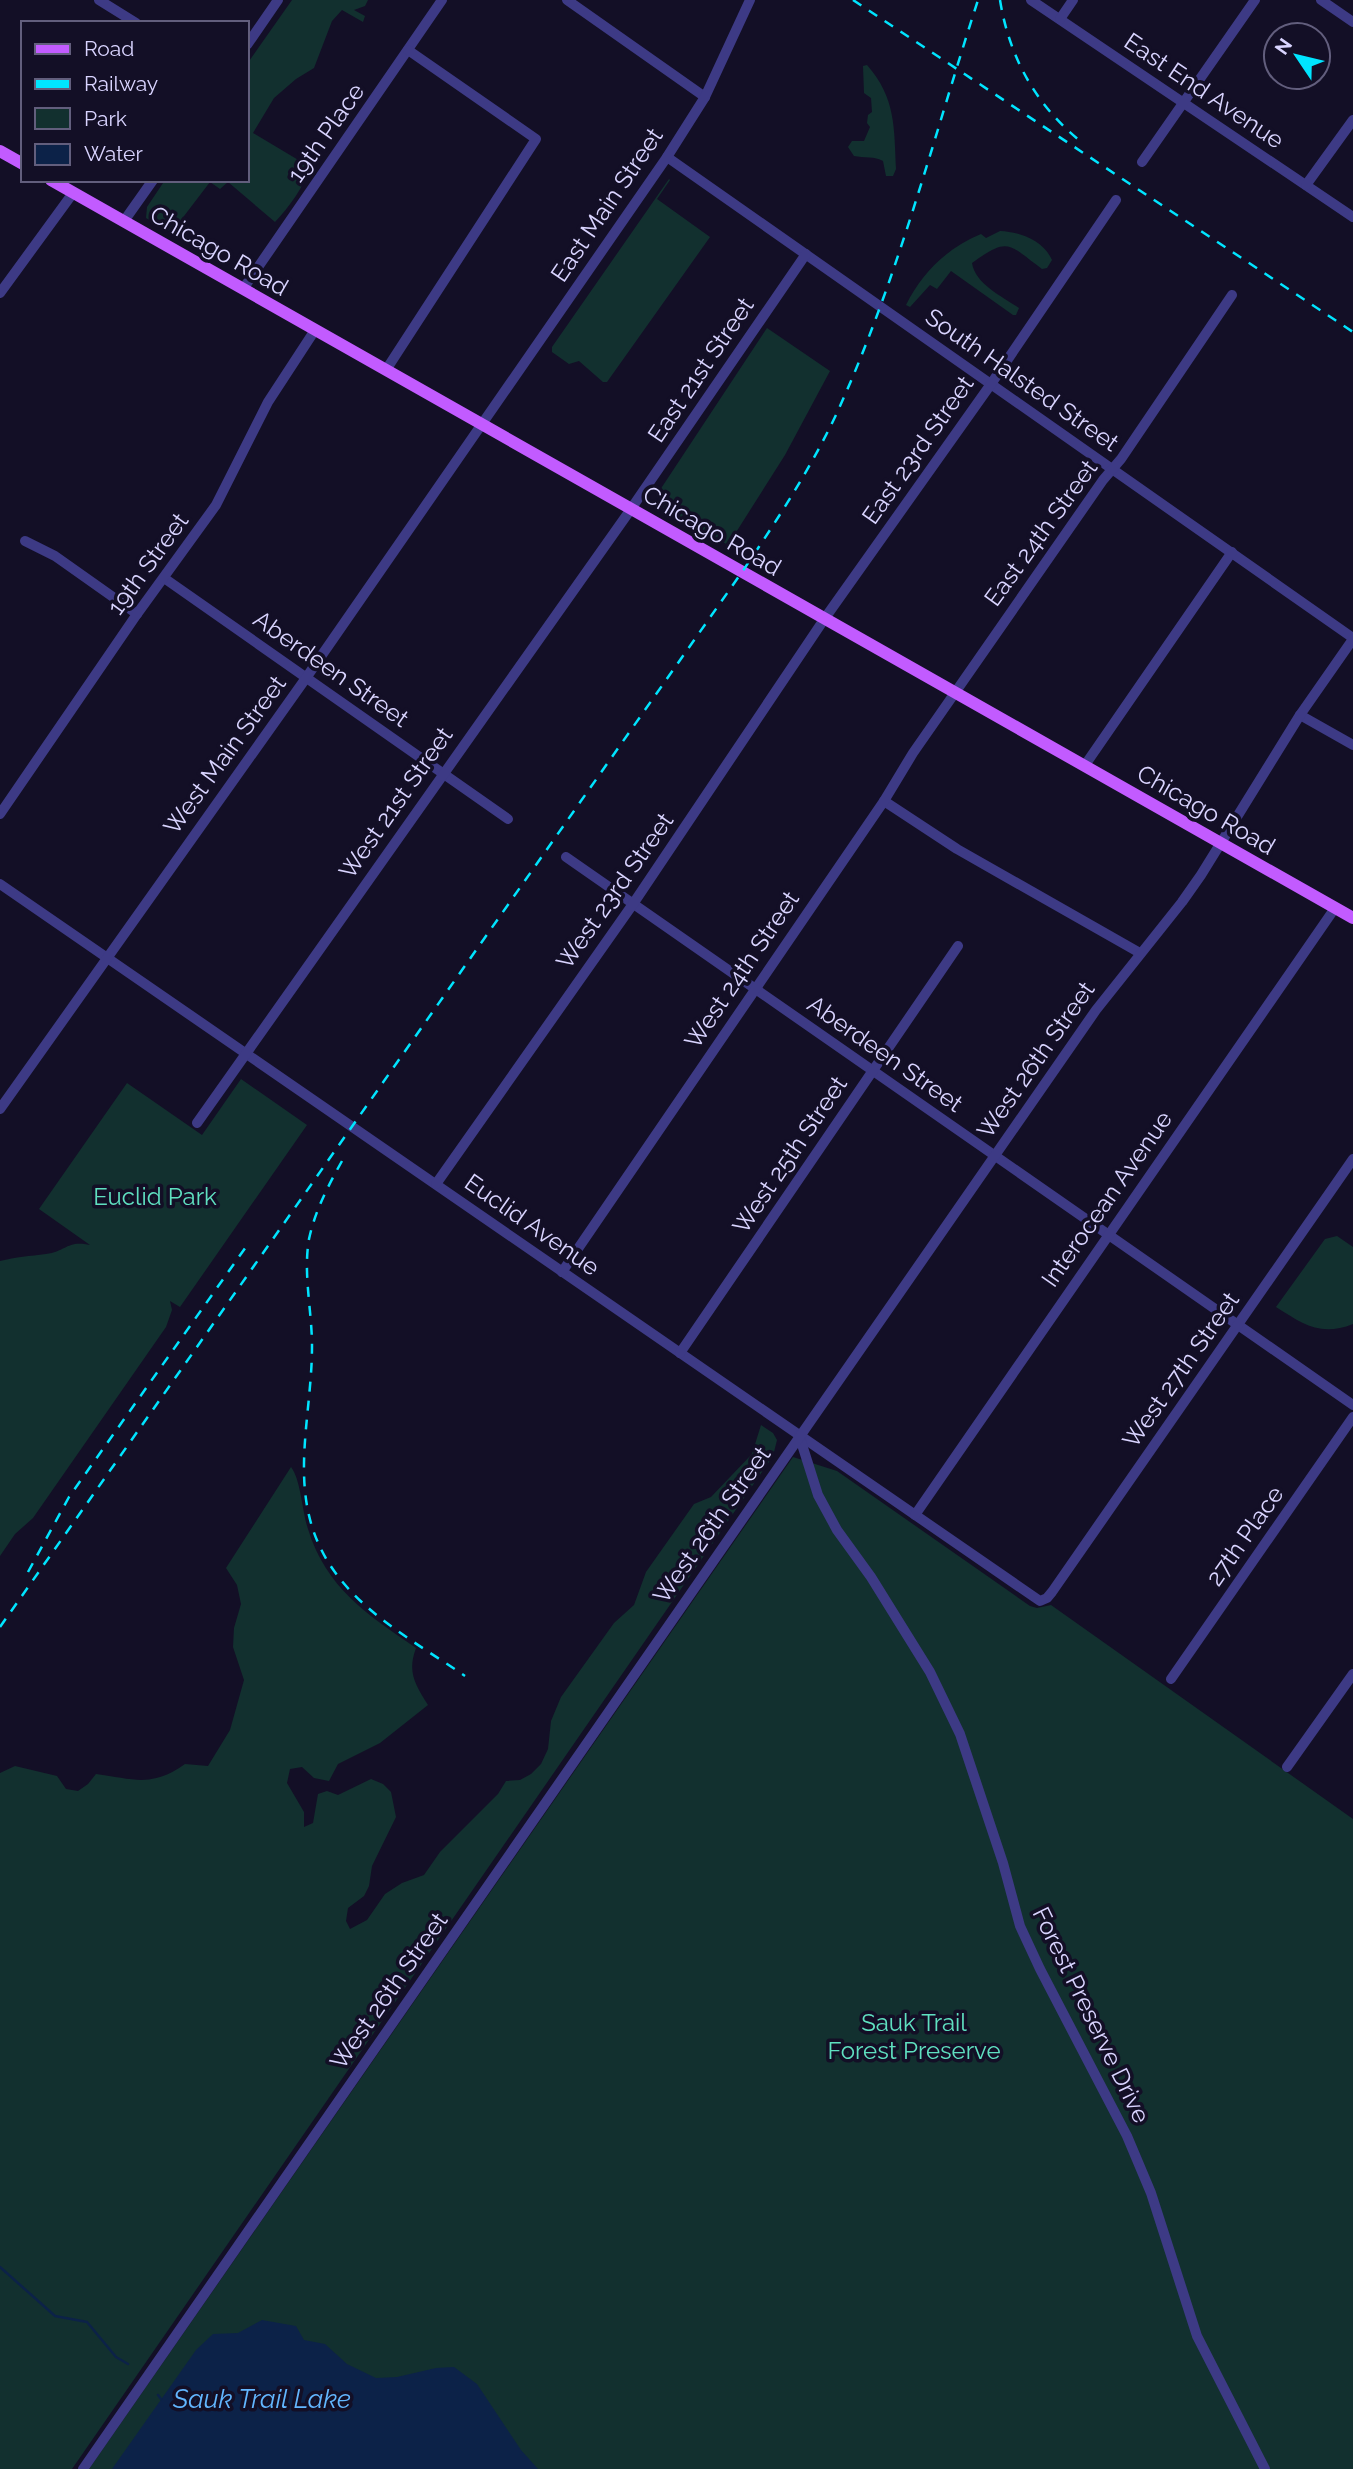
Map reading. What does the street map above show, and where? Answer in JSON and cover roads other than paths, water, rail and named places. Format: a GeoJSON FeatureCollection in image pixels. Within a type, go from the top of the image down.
{"type":"FeatureCollection","features":[{"type":"Feature","properties":{"kind":"main road"},"geometry":{"type":"LineString","coordinates":[[0,152],[21,163]]}},
{"type":"Feature","properties":{"kind":"main road","name":"Chicago Road"},"geometry":{"type":"LineString","coordinates":[[55,182],[1353,918]]}},
{"type":"Feature","properties":{"kind":"street"},"geometry":{"type":"LineString","coordinates":[[100,0],[133,21]]}},
{"type":"Feature","properties":{"kind":"street"},"geometry":{"type":"LineString","coordinates":[[248,44],[278,0]]}},
{"type":"Feature","properties":{"kind":"street","name":"19th Place"},"geometry":{"type":"LineString","coordinates":[[243,289],[442,0]]}},
{"type":"Feature","properties":{"kind":"street"},"geometry":{"type":"LineString","coordinates":[[567,0],[705,97]]}},
{"type":"Feature","properties":{"kind":"street","name":"East Main Street"},"geometry":{"type":"LineString","coordinates":[[481,424],[667,157],[705,97],[750,0]]}},
{"type":"Feature","properties":{"kind":"street","name":"East End Avenue"},"geometry":{"type":"LineString","coordinates":[[1031,0],[1353,217]]}},
{"type":"Feature","properties":{"kind":"street"},"geometry":{"type":"LineString","coordinates":[[1060,19],[1073,0]]}},
{"type":"Feature","properties":{"kind":"street"},"geometry":{"type":"LineString","coordinates":[[1142,162],[1255,0]]}},
{"type":"Feature","properties":{"kind":"street"},"geometry":{"type":"LineString","coordinates":[[1321,0],[1353,22]]}},
{"type":"Feature","properties":{"kind":"street"},"geometry":{"type":"LineString","coordinates":[[386,370],[536,139],[408,50]]}},
{"type":"Feature","properties":{"kind":"street"},"geometry":{"type":"LineString","coordinates":[[1307,186],[1353,120]]}},
{"type":"Feature","properties":{"kind":"street","name":"South Halsted Street"},"geometry":{"type":"LineString","coordinates":[[667,157],[1353,638]]}},
{"type":"Feature","properties":{"kind":"street"},"geometry":{"type":"LineString","coordinates":[[124,222],[152,182]]}},
{"type":"Feature","properties":{"kind":"street"},"geometry":{"type":"LineString","coordinates":[[0,293],[73,192]]}},
{"type":"Feature","properties":{"kind":"street","name":"East 23rd Street"},"geometry":{"type":"LineString","coordinates":[[825,618],[991,384],[1116,200]]}},
{"type":"Feature","properties":{"kind":"street","name":"East 21st Street"},"geometry":{"type":"LineString","coordinates":[[631,509],[806,254]]}},
{"type":"Feature","properties":{"kind":"street","name":"East 24th Street"},"geometry":{"type":"LineString","coordinates":[[955,692],[1232,295]]}},
{"type":"Feature","properties":{"kind":"street","name":"19th Street"},"geometry":{"type":"LineString","coordinates":[[0,814],[137,614],[216,505],[268,402],[315,330]]}},
{"type":"Feature","properties":{"kind":"street","name":"West Main Street"},"geometry":{"type":"LineString","coordinates":[[0,1110],[306,678],[481,424]]}},
{"type":"Feature","properties":{"kind":"street","name":"West 21st Street"},"geometry":{"type":"LineString","coordinates":[[197,1123],[631,509]]}},
{"type":"Feature","properties":{"kind":"street"},"geometry":{"type":"LineString","coordinates":[[25,541],[55,556],[137,614]]}},
{"type":"Feature","properties":{"kind":"street"},"geometry":{"type":"LineString","coordinates":[[1084,765],[1232,552]]}},
{"type":"Feature","properties":{"kind":"street","name":"Aberdeen Street"},"geometry":{"type":"LineString","coordinates":[[164,578],[508,819]]}},
{"type":"Feature","properties":{"kind":"street","name":"West 23rd Street"},"geometry":{"type":"LineString","coordinates":[[436,1184],[633,904],[825,618]]}},
{"type":"Feature","properties":{"kind":"street","name":"West 26th Street"},"geometry":{"type":"LineString","coordinates":[[83,2469],[1103,1001],[1182,902],[1300,715],[1353,638]]}},
{"type":"Feature","properties":{"kind":"street","name":"West 24th Street"},"geometry":{"type":"LineString","coordinates":[[562,1272],[884,801],[955,692]]}},
{"type":"Feature","properties":{"kind":"street"},"geometry":{"type":"LineString","coordinates":[[1300,715],[1353,745]]}},
{"type":"Feature","properties":{"kind":"street"},"geometry":{"type":"LineString","coordinates":[[884,801],[957,849],[1140,953]]}},
{"type":"Feature","properties":{"kind":"street","name":"Aberdeen Street"},"geometry":{"type":"LineString","coordinates":[[566,857],[1353,1405]]}},
{"type":"Feature","properties":{"kind":"street","name":"Euclid Avenue"},"geometry":{"type":"LineString","coordinates":[[0,884],[1040,1601]]}},
{"type":"Feature","properties":{"kind":"street","name":"Interocean Avenue"},"geometry":{"type":"LineString","coordinates":[[915,1515],[1335,908]]}},
{"type":"Feature","properties":{"kind":"street","name":"West 25th Street"},"geometry":{"type":"LineString","coordinates":[[680,1353],[958,946]]}},
{"type":"Feature","properties":{"kind":"street","name":"West 27th Street"},"geometry":{"type":"LineString","coordinates":[[1040,1601],[1052,1592],[1353,1160]]}},
{"type":"Feature","properties":{"kind":"street","name":"27th Place"},"geometry":{"type":"LineString","coordinates":[[1171,1679],[1353,1417]]}},
{"type":"Feature","properties":{"kind":"street","name":"Forest Preserve Drive"},"geometry":{"type":"LineString","coordinates":[[799,1435],[824,1507],[930,1672],[960,1734],[1003,1863],[1020,1926],[1127,2136],[1151,2193],[1197,2336],[1265,2469]]}},
{"type":"Feature","properties":{"kind":"street"},"geometry":{"type":"LineString","coordinates":[[1287,1767],[1353,1674]]}},
{"type":"Feature","properties":{"kind":"water","name":"Sauk Trail Lake"},"geometry":{"type":"Polygon","coordinates":[[[262,2320],[296,2326],[304,2340],[325,2344],[347,2364],[376,2378],[454,2367],[477,2384],[521,2450],[538,2469],[112,2469],[196,2350],[213,2334],[238,2333],[262,2320]]]}},
{"type":"Feature","properties":{"kind":"waterway"},"geometry":{"type":"LineString","coordinates":[[0,2267],[55,2316],[87,2322],[116,2357],[128,2364]]}},
{"type":"Feature","properties":{"kind":"waterway"},"geometry":{"type":"LineString","coordinates":[[158,2395],[161,2399]]}},
{"type":"Feature","properties":{"kind":"railway"},"geometry":{"type":"LineString","coordinates":[[853,0],[1353,332]]}},
{"type":"Feature","properties":{"kind":"railway"},"geometry":{"type":"LineString","coordinates":[[0,1627],[742,572],[792,496],[835,417],[877,315],[913,210],[978,0]]}},
{"type":"Feature","properties":{"kind":"railway"},"geometry":{"type":"LineString","coordinates":[[1000,0],[1010,40],[1026,78],[1049,111],[1079,140]]}},
{"type":"Feature","properties":{"kind":"railway"},"geometry":{"type":"LineString","coordinates":[[342,1161],[318,1209],[307,1252],[312,1333],[304,1458],[308,1512],[316,1539],[330,1565],[358,1598],[374,1613],[465,1676]]}},
{"type":"Feature","properties":{"kind":"railway"},"geometry":{"type":"LineString","coordinates":[[28,1572],[69,1497],[248,1244]]}},
{"type":"Feature","properties":{"kind":"park label","name":"Euclid Park"},"geometry":{"type":"Point","coordinates":[155,1197]}},
{"type":"Feature","properties":{"kind":"park label","name":"Sauk Trail Forest Preserve"},"geometry":{"type":"Point","coordinates":[914,2037]}}]}
